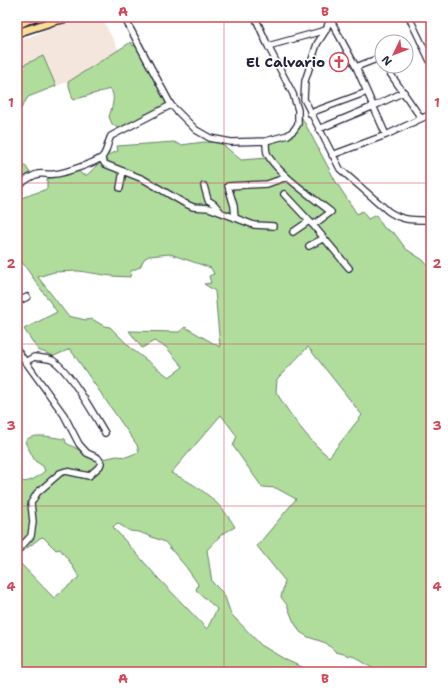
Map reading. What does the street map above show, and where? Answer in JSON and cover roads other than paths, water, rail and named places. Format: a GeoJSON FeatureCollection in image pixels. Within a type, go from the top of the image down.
{"type":"FeatureCollection","features":[{"type":"Feature","properties":{"kind":"main road"},"geometry":{"type":"LineString","coordinates":[[17,25],[23,19],[34,17]]}},
{"type":"Feature","properties":{"kind":"main road"},"geometry":{"type":"LineString","coordinates":[[17,33],[60,19],[71,17]]}},
{"type":"Feature","properties":{"kind":"street"},"geometry":{"type":"LineString","coordinates":[[124,17],[171,105],[196,130],[210,138],[231,142],[266,141],[288,135],[298,124],[298,110],[293,94],[255,17]]}},
{"type":"Feature","properties":{"kind":"street"},"geometry":{"type":"LineString","coordinates":[[409,17],[431,63]]}},
{"type":"Feature","properties":{"kind":"street"},"geometry":{"type":"LineString","coordinates":[[329,18],[326,30],[317,44],[303,90],[304,99],[310,113],[340,169],[392,214],[404,219],[431,220]]}},
{"type":"Feature","properties":{"kind":"street"},"geometry":{"type":"LineString","coordinates":[[329,18],[356,68],[386,135]]}},
{"type":"Feature","properties":{"kind":"street"},"geometry":{"type":"LineString","coordinates":[[268,46],[326,30]]}},
{"type":"Feature","properties":{"kind":"street"},"geometry":{"type":"LineString","coordinates":[[356,68],[374,62]]}},
{"type":"Feature","properties":{"kind":"street"},"geometry":{"type":"LineString","coordinates":[[391,74],[421,118]]}},
{"type":"Feature","properties":{"kind":"street"},"geometry":{"type":"LineString","coordinates":[[293,94],[303,90]]}},
{"type":"Feature","properties":{"kind":"street"},"geometry":{"type":"LineString","coordinates":[[310,113],[367,92]]}},
{"type":"Feature","properties":{"kind":"street"},"geometry":{"type":"LineString","coordinates":[[319,129],[404,92]]}},
{"type":"Feature","properties":{"kind":"street"},"geometry":{"type":"LineString","coordinates":[[17,187],[40,173],[54,174],[79,167],[101,158],[111,136],[171,105]]}},
{"type":"Feature","properties":{"kind":"street"},"geometry":{"type":"LineString","coordinates":[[332,156],[386,135],[431,114]]}},
{"type":"Feature","properties":{"kind":"street"},"geometry":{"type":"LineString","coordinates":[[266,141],[267,154],[286,177],[331,212],[293,232]]}},
{"type":"Feature","properties":{"kind":"street"},"geometry":{"type":"LineString","coordinates":[[101,158],[105,164],[144,179],[193,207],[209,208],[220,211],[254,225],[273,226]]}},
{"type":"Feature","properties":{"kind":"street"},"geometry":{"type":"LineString","coordinates":[[120,188],[123,171]]}},
{"type":"Feature","properties":{"kind":"street"},"geometry":{"type":"LineString","coordinates":[[235,218],[234,206],[228,186],[267,184],[286,177]]}},
{"type":"Feature","properties":{"kind":"street"},"geometry":{"type":"LineString","coordinates":[[204,186],[208,200],[220,211]]}},
{"type":"Feature","properties":{"kind":"street"},"geometry":{"type":"LineString","coordinates":[[284,194],[349,268]]}},
{"type":"Feature","properties":{"kind":"street"},"geometry":{"type":"LineString","coordinates":[[309,246],[324,238]]}},
{"type":"Feature","properties":{"kind":"street"},"geometry":{"type":"LineString","coordinates":[[17,302],[27,297]]}},
{"type":"Feature","properties":{"kind":"street"},"geometry":{"type":"LineString","coordinates":[[17,350],[64,415],[78,444],[87,453],[98,458],[101,463],[90,476],[66,471],[60,473],[37,493],[31,503],[33,522],[31,536],[17,551]]}},
{"type":"Feature","properties":{"kind":"street"},"geometry":{"type":"LineString","coordinates":[[25,362],[34,357],[51,360],[60,365],[80,393],[105,433]]}},
{"type":"Feature","properties":{"kind":"place","name":"El Calvario"},"geometry":{"type":"Point","coordinates":[339,62]}}]}
